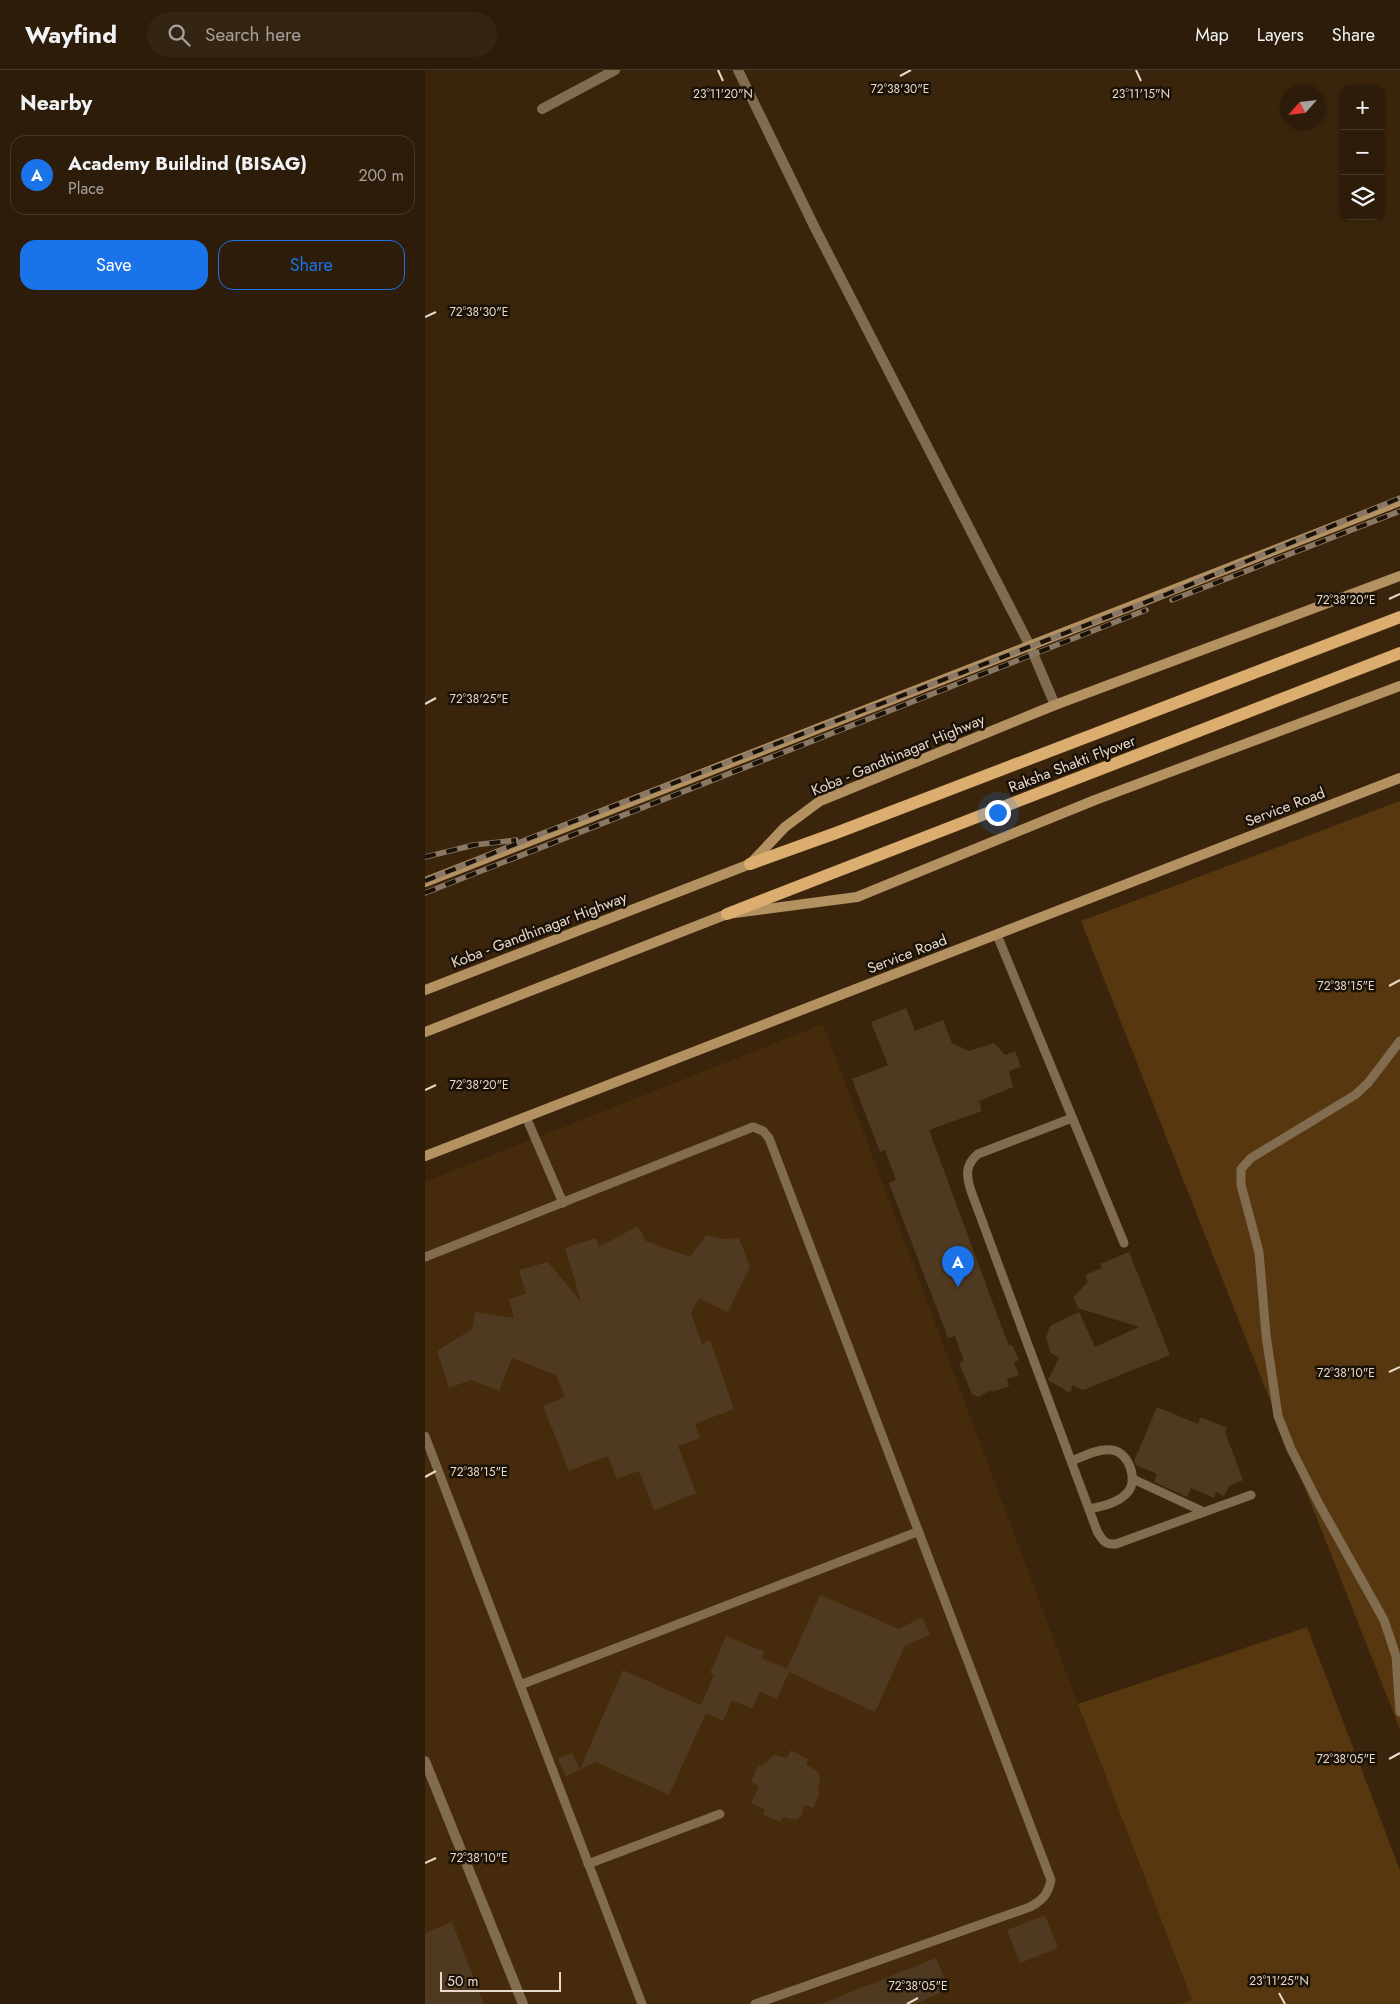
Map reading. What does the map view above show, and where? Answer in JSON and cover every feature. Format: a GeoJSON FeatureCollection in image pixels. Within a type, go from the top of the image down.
{"type":"FeatureCollection","features":[{"type":"Feature","properties":{"kind":"main road"},"geometry":{"type":"LineString","coordinates":[[425,882],[1400,501]]}},
{"type":"Feature","properties":{"kind":"main road","name":"Koba - Gandhinagar Highway"},"geometry":{"type":"LineString","coordinates":[[425,990],[750,864],[785,827],[820,801],[1055,705],[1400,576]]}},
{"type":"Feature","properties":{"kind":"main road","name":"Raksha Shakti Flyover"},"geometry":{"type":"LineString","coordinates":[[750,864],[836,833],[1400,617]]}},
{"type":"Feature","properties":{"kind":"main road","name":"Raksha Shakti Flyover"},"geometry":{"type":"LineString","coordinates":[[727,914],[1400,653]]}},
{"type":"Feature","properties":{"kind":"main road"},"geometry":{"type":"LineString","coordinates":[[425,1032],[727,914],[857,897],[1095,800],[1400,686]]}},
{"type":"Feature","properties":{"kind":"main road","name":"Service Road"},"geometry":{"type":"LineString","coordinates":[[425,1156],[1400,778]]}},
{"type":"Feature","properties":{"kind":"street"},"geometry":{"type":"LineString","coordinates":[[542,109],[615,70]]}},
{"type":"Feature","properties":{"kind":"street"},"geometry":{"type":"LineString","coordinates":[[738,70],[820,237],[1030,646],[1055,705]]}},
{"type":"Feature","properties":{"kind":"street"},"geometry":{"type":"LineString","coordinates":[[425,1761],[523,2004]]}},
{"type":"Feature","properties":{"kind":"lane"},"geometry":{"type":"LineString","coordinates":[[997,935],[1124,1243]]}},
{"type":"Feature","properties":{"kind":"lane"},"geometry":{"type":"LineString","coordinates":[[1400,1041],[1368,1083],[1355,1095],[1251,1158],[1241,1169],[1241,1185],[1259,1252],[1266,1335],[1278,1416],[1291,1449],[1319,1504],[1384,1620],[1395,1656],[1400,1712]]}},
{"type":"Feature","properties":{"kind":"lane"},"geometry":{"type":"LineString","coordinates":[[526,1117],[563,1203]]}},
{"type":"Feature","properties":{"kind":"lane"},"geometry":{"type":"LineString","coordinates":[[1072,1118],[978,1154],[971,1161],[967,1170],[971,1191],[1097,1532],[1102,1541],[1109,1544],[1251,1495]]}},
{"type":"Feature","properties":{"kind":"lane"},"geometry":{"type":"LineString","coordinates":[[425,1257],[753,1127],[763,1130],[769,1138],[917,1532],[1051,1880],[1048,1892],[1040,1902],[1030,1907],[755,2004]]}},
{"type":"Feature","properties":{"kind":"lane"},"geometry":{"type":"LineString","coordinates":[[425,1436],[642,2004]]}},
{"type":"Feature","properties":{"kind":"lane"},"geometry":{"type":"LineString","coordinates":[[1072,1461],[1103,1450],[1114,1450],[1124,1456],[1131,1468],[1133,1479],[1131,1488],[1126,1495],[1105,1506],[1089,1509]]}},
{"type":"Feature","properties":{"kind":"lane"},"geometry":{"type":"LineString","coordinates":[[1133,1479],[1204,1512]]}},
{"type":"Feature","properties":{"kind":"lane"},"geometry":{"type":"LineString","coordinates":[[520,1685],[917,1532]]}},
{"type":"Feature","properties":{"kind":"lane"},"geometry":{"type":"LineString","coordinates":[[589,1864],[721,1814]]}},
{"type":"Feature","properties":{"kind":"shaded area"},"geometry":{"type":"Polygon","coordinates":[[[1400,801],[1400,1729],[1081,921],[1400,801]]]}},
{"type":"Feature","properties":{"kind":"shaded area"},"geometry":{"type":"Polygon","coordinates":[[[823,1024],[1078,1704],[1192,2000],[1400,2004],[425,2004],[425,1182],[823,1024]]]}},
{"type":"Feature","properties":{"kind":"shaded area"},"geometry":{"type":"Polygon","coordinates":[[[1307,1627],[1400,1870],[1400,2004],[1181,2004],[1192,2000],[1078,1704],[1307,1627]]]}},
{"type":"Feature","properties":{"kind":"building"},"geometry":{"type":"Polygon","coordinates":[[[906,1008],[915,1031],[943,1020],[952,1043],[969,1051],[994,1043],[1005,1055],[1015,1051],[1021,1067],[1009,1071],[1013,1087],[979,1101],[982,1111],[929,1130],[1002,1328],[1009,1345],[1012,1345],[1019,1360],[1014,1362],[1019,1375],[1007,1379],[1009,1386],[992,1392],[991,1390],[978,1397],[972,1394],[959,1363],[964,1361],[955,1336],[948,1338],[889,1183],[896,1180],[885,1150],[880,1152],[852,1079],[888,1065],[871,1022],[906,1008]]]}},
{"type":"Feature","properties":{"kind":"building"},"geometry":{"type":"Polygon","coordinates":[[[638,1226],[646,1241],[690,1257],[706,1235],[722,1239],[739,1238],[750,1267],[728,1312],[699,1298],[691,1313],[702,1344],[710,1340],[734,1409],[695,1424],[700,1438],[678,1446],[696,1493],[654,1510],[639,1471],[617,1479],[608,1456],[569,1471],[543,1406],[565,1397],[556,1375],[512,1358],[499,1391],[471,1380],[449,1388],[437,1351],[472,1329],[475,1312],[514,1318],[509,1299],[526,1294],[519,1270],[548,1262],[581,1302],[565,1248],[596,1238],[599,1247],[638,1226]]]}},
{"type":"Feature","properties":{"kind":"building"},"geometry":{"type":"Polygon","coordinates":[[[1129,1252],[1170,1355],[1083,1390],[1073,1385],[1070,1393],[1048,1380],[1059,1358],[1051,1353],[1046,1338],[1050,1326],[1079,1312],[1095,1347],[1139,1327],[1078,1308],[1073,1297],[1088,1282],[1085,1275],[1102,1268],[1100,1264],[1129,1252]]]}},
{"type":"Feature","properties":{"kind":"building"},"geometry":{"type":"Polygon","coordinates":[[[1157,1407],[1198,1424],[1201,1417],[1227,1428],[1225,1432],[1243,1480],[1229,1486],[1224,1496],[1216,1492],[1214,1498],[1191,1488],[1187,1497],[1154,1482],[1157,1474],[1136,1465],[1134,1461],[1157,1407]]]}},
{"type":"Feature","properties":{"kind":"building"},"geometry":{"type":"Polygon","coordinates":[[[820,1595],[899,1629],[922,1617],[930,1634],[905,1646],[875,1712],[789,1672],[777,1699],[760,1691],[752,1709],[732,1700],[723,1721],[706,1713],[669,1795],[596,1762],[566,1776],[558,1759],[572,1753],[580,1769],[623,1670],[701,1705],[714,1675],[710,1673],[726,1636],[764,1652],[762,1658],[787,1669],[820,1595]]]}},
{"type":"Feature","properties":{"kind":"building"},"geometry":{"type":"Polygon","coordinates":[[[791,1750],[808,1759],[806,1764],[818,1772],[820,1777],[818,1791],[820,1792],[813,1808],[804,1805],[802,1815],[799,1818],[796,1820],[783,1817],[780,1822],[763,1814],[765,1809],[751,1803],[759,1786],[751,1782],[758,1765],[762,1766],[774,1755],[787,1758],[791,1750]]]}},
{"type":"Feature","properties":{"kind":"building"},"geometry":{"type":"Polygon","coordinates":[[[1045,1915],[1058,1948],[1020,1963],[1007,1930],[1045,1915]]]}},
{"type":"Feature","properties":{"kind":"building"},"geometry":{"type":"Polygon","coordinates":[[[452,1922],[484,2004],[425,2004],[425,1933],[452,1922]]]}},
{"type":"Feature","properties":{"kind":"building"},"geometry":{"type":"Polygon","coordinates":[[[936,1958],[949,1989],[915,2004],[821,2004],[936,1958]]]}},
{"type":"Feature","properties":{"kind":"railway"},"geometry":{"type":"LineString","coordinates":[[425,881],[533,837],[1167,594],[1400,498]]}},
{"type":"Feature","properties":{"kind":"railway"},"geometry":{"type":"LineString","coordinates":[[1172,600],[1400,511]]}},
{"type":"Feature","properties":{"kind":"railway"},"geometry":{"type":"LineString","coordinates":[[425,893],[1146,610]]}},
{"type":"Feature","properties":{"kind":"railway"},"geometry":{"type":"LineString","coordinates":[[425,857],[474,845],[516,840]]}},
{"type":"Feature","properties":{"kind":"place","name":"Academy Buildind (BISAG)"},"geometry":{"type":"Point","coordinates":[958,1287]}}]}
